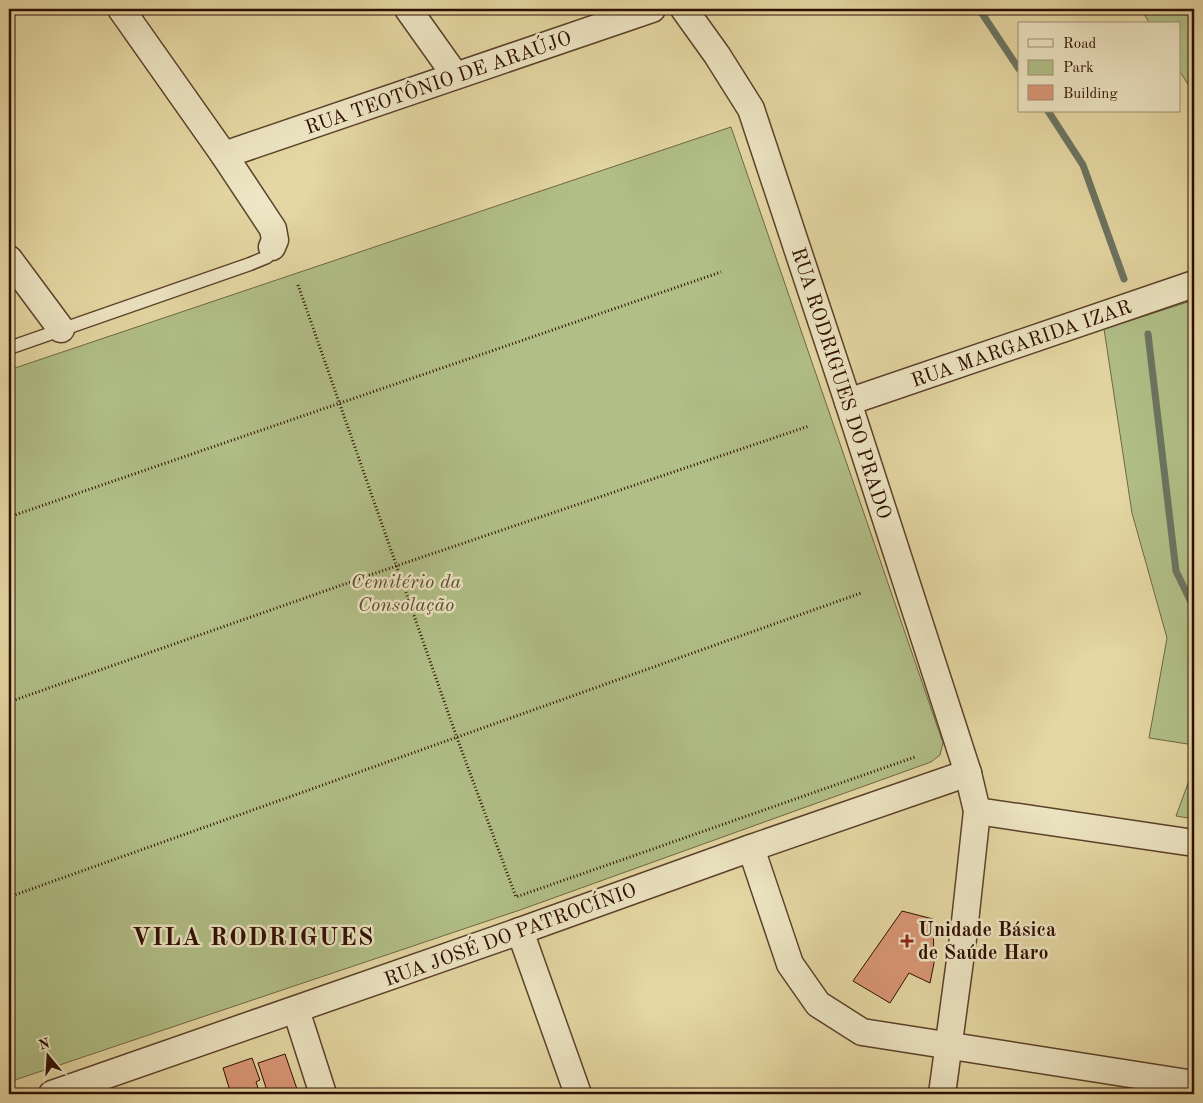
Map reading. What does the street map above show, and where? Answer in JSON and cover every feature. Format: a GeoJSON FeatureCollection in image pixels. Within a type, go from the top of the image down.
{"type":"FeatureCollection","features":[{"type":"Feature","properties":{"kind":"street"},"geometry":{"type":"LineString","coordinates":[[121,9],[224,155],[273,229],[275,240],[272,247]]}},
{"type":"Feature","properties":{"kind":"street"},"geometry":{"type":"LineString","coordinates":[[408,9],[455,75]]}},
{"type":"Feature","properties":{"kind":"street","name":"RUA TEOTÔNIO DE ARAÚJO"},"geometry":{"type":"LineString","coordinates":[[224,155],[652,9]]}},
{"type":"Feature","properties":{"kind":"street","name":"RUA RODRIGUES DO PRADO"},"geometry":{"type":"LineString","coordinates":[[684,9],[717,55],[751,109],[968,773],[977,811],[972,865],[942,1094]]}},
{"type":"Feature","properties":{"kind":"street"},"geometry":{"type":"LineString","coordinates":[[9,259],[61,329]]}},
{"type":"Feature","properties":{"kind":"street","name":"RUA MARGARIDA IZAR"},"geometry":{"type":"LineString","coordinates":[[848,402],[1194,284]]}},
{"type":"Feature","properties":{"kind":"street","name":"RUA JOSÉ DO PATROCÍNIO"},"geometry":{"type":"LineString","coordinates":[[61,1093],[968,773]]}},
{"type":"Feature","properties":{"kind":"street"},"geometry":{"type":"LineString","coordinates":[[977,811],[1194,843]]}},
{"type":"Feature","properties":{"kind":"street"},"geometry":{"type":"LineString","coordinates":[[751,848],[790,964],[818,1004],[862,1032],[1194,1084]]}},
{"type":"Feature","properties":{"kind":"street"},"geometry":{"type":"LineString","coordinates":[[520,931],[578,1094]]}},
{"type":"Feature","properties":{"kind":"street"},"geometry":{"type":"LineString","coordinates":[[296,1010],[323,1094]]}},
{"type":"Feature","properties":{"kind":"lane"},"geometry":{"type":"LineString","coordinates":[[9,348],[250,264],[267,257],[272,247]]}},
{"type":"Feature","properties":{"kind":"path"},"geometry":{"type":"LineString","coordinates":[[9,517],[722,272]]}},
{"type":"Feature","properties":{"kind":"path"},"geometry":{"type":"LineString","coordinates":[[298,285],[457,738],[516,897],[916,757]]}},
{"type":"Feature","properties":{"kind":"path"},"geometry":{"type":"LineString","coordinates":[[9,702],[396,566],[809,426]]}},
{"type":"Feature","properties":{"kind":"path"},"geometry":{"type":"LineString","coordinates":[[9,898],[861,593]]}},
{"type":"Feature","properties":{"kind":"green space"},"geometry":{"type":"Polygon","coordinates":[[[1141,9],[1194,9],[1194,94],[1180,72],[1180,22],[1149,22],[1141,9]]]}},
{"type":"Feature","properties":{"kind":"green space","name":"Cemitério da Consolação"},"geometry":{"type":"Polygon","coordinates":[[[731,127],[943,743],[940,755],[931,762],[520,910],[9,1082],[9,370],[731,127]]]}},
{"type":"Feature","properties":{"kind":"green space"},"geometry":{"type":"Polygon","coordinates":[[[1194,300],[1194,745],[1149,738],[1167,638],[1132,513],[1104,329],[1194,300]]]}},
{"type":"Feature","properties":{"kind":"green space"},"geometry":{"type":"Polygon","coordinates":[[[1194,767],[1194,819],[1176,816],[1194,767]]]}},
{"type":"Feature","properties":{"kind":"building","name":"Unidade Básica de Saúde Haro"},"geometry":{"type":"Polygon","coordinates":[[[902,911],[933,919],[934,963],[930,983],[909,973],[890,1003],[853,981],[902,911]]]}},
{"type":"Feature","properties":{"kind":"building"},"geometry":{"type":"Polygon","coordinates":[[[285,1054],[298,1092],[291,1094],[268,1094],[258,1063],[285,1054]]]}},
{"type":"Feature","properties":{"kind":"building"},"geometry":{"type":"Polygon","coordinates":[[[252,1058],[260,1080],[256,1082],[260,1094],[231,1094],[223,1068],[252,1058]]]}},
{"type":"Feature","properties":{"kind":"waterway"},"geometry":{"type":"LineString","coordinates":[[979,9],[1018,68]]}},
{"type":"Feature","properties":{"kind":"waterway"},"geometry":{"type":"LineString","coordinates":[[1049,112],[1083,165],[1124,279]]}},
{"type":"Feature","properties":{"kind":"waterway"},"geometry":{"type":"LineString","coordinates":[[1148,334],[1176,571],[1194,608]]}},
{"type":"Feature","properties":{"kind":"place","name":"Unidade Básica de Saúde Haro"},"geometry":{"type":"Point","coordinates":[907,941]}},
{"type":"Feature","properties":{"kind":"district","name":"VILA RODRIGUES"},"geometry":{"type":"Point","coordinates":[253,936]}}]}
